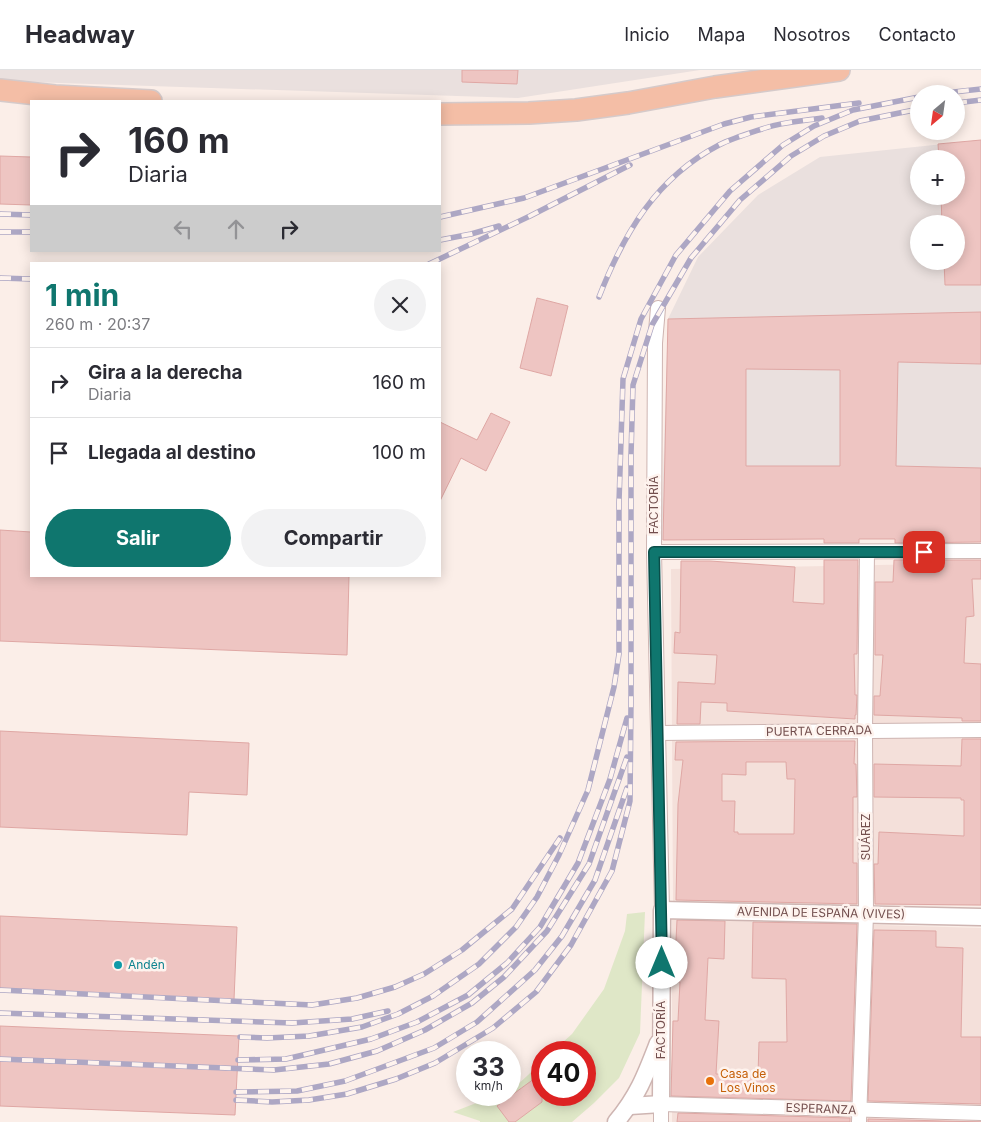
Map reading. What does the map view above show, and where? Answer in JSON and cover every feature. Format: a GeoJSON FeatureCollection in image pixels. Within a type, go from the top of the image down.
{"type":"FeatureCollection","features":[{"type":"Feature","properties":{"kind":"main road"},"geometry":{"type":"LineString","coordinates":[[441,114],[529,113],[576,110],[628,103],[715,87],[839,70]]}},
{"type":"Feature","properties":{"kind":"main road"},"geometry":{"type":"LineString","coordinates":[[0,90],[55,96],[132,100]]}},
{"type":"Feature","properties":{"kind":"main road"},"geometry":{"type":"LineString","coordinates":[[0,104],[55,96]]}},
{"type":"Feature","properties":{"kind":"street","name":"FACTORÍA"},"geometry":{"type":"LineString","coordinates":[[658,308],[655,343],[654,552],[662,910],[661,1122]]}},
{"type":"Feature","properties":{"kind":"street"},"geometry":{"type":"LineString","coordinates":[[654,552],[981,552]]}},
{"type":"Feature","properties":{"kind":"street","name":"SUÁREZ"},"geometry":{"type":"LineString","coordinates":[[859,1116],[866,914],[865,730],[867,552]]}},
{"type":"Feature","properties":{"kind":"street","name":"PUERTA CERRADA"},"geometry":{"type":"LineString","coordinates":[[658,733],[981,730]]}},
{"type":"Feature","properties":{"kind":"street","name":"AVENIDA DE ESPAÑA (VIVES)"},"geometry":{"type":"LineString","coordinates":[[662,910],[981,917]]}},
{"type":"Feature","properties":{"kind":"street"},"geometry":{"type":"LineString","coordinates":[[616,1122],[630,1106],[638,1092],[661,1033]]}},
{"type":"Feature","properties":{"kind":"street"},"geometry":{"type":"LineString","coordinates":[[630,1106],[661,1104]]}},
{"type":"Feature","properties":{"kind":"street","name":"ESPERANZA"},"geometry":{"type":"LineString","coordinates":[[661,1104],[859,1116],[981,1113]]}},
{"type":"Feature","properties":{"kind":"shaded area"},"geometry":{"type":"Polygon","coordinates":[[[0,70],[700,70],[518,98],[0,81],[0,70]]]}},
{"type":"Feature","properties":{"kind":"shaded area"},"geometry":{"type":"Polygon","coordinates":[[[981,140],[981,538],[661,540],[668,319],[698,257],[758,195],[820,157],[981,140]]]}},
{"type":"Feature","properties":{"kind":"shaded area"},"geometry":{"type":"Polygon","coordinates":[[[981,563],[981,906],[673,903],[671,569],[981,563]]]}},
{"type":"Feature","properties":{"kind":"shaded area"},"geometry":{"type":"Polygon","coordinates":[[[672,919],[981,928],[981,1122],[672,1122],[672,919]]]}},
{"type":"Feature","properties":{"kind":"green space"},"geometry":{"type":"Polygon","coordinates":[[[645,912],[640,1033],[619,1078],[596,1101],[596,1041],[564,1041],[572,1034],[604,989],[625,931],[627,914],[645,912]]]}},
{"type":"Feature","properties":{"kind":"green space"},"geometry":{"type":"Polygon","coordinates":[[[531,1072],[531,1106],[591,1106],[572,1122],[480,1122],[453,1112],[469,1106],[521,1106],[521,1082],[531,1072]]]}},
{"type":"Feature","properties":{"kind":"building"},"geometry":{"type":"Polygon","coordinates":[[[462,70],[518,70],[517,84],[462,82],[462,70]]]}},
{"type":"Feature","properties":{"kind":"building"},"geometry":{"type":"Polygon","coordinates":[[[981,140],[981,285],[945,285],[944,270],[965,270],[965,215],[942,215],[941,205],[965,205],[965,150],[938,150],[938,144],[981,140]]]}},
{"type":"Feature","properties":{"kind":"building"},"geometry":{"type":"Polygon","coordinates":[[[0,156],[30,157],[30,205],[0,204],[0,156]]]}},
{"type":"Feature","properties":{"kind":"building"},"geometry":{"type":"Polygon","coordinates":[[[537,298],[568,306],[551,376],[520,368],[537,298]]]}},
{"type":"Feature","properties":{"kind":"building"},"geometry":{"type":"Polygon","coordinates":[[[981,312],[981,364],[898,362],[896,466],[981,468],[981,542],[895,543],[895,539],[859,539],[859,543],[824,543],[824,539],[663,540],[668,319],[981,312]],[[746,369],[746,466],[840,466],[840,370],[746,369]]]}},
{"type":"Feature","properties":{"kind":"building"},"geometry":{"type":"Polygon","coordinates":[[[491,413],[510,422],[486,471],[461,458],[441,499],[441,422],[477,440],[491,413]]]}},
{"type":"Feature","properties":{"kind":"building"},"geometry":{"type":"Polygon","coordinates":[[[0,530],[30,532],[30,577],[349,577],[347,655],[0,641],[0,530]]]}},
{"type":"Feature","properties":{"kind":"building"},"geometry":{"type":"Polygon","coordinates":[[[824,560],[858,560],[857,654],[854,654],[855,695],[857,695],[855,719],[727,711],[727,703],[701,702],[700,724],[677,724],[678,682],[715,684],[717,655],[674,653],[675,632],[680,633],[681,561],[710,561],[795,567],[793,602],[824,604],[824,560]]]}},
{"type":"Feature","properties":{"kind":"building"},"geometry":{"type":"Polygon","coordinates":[[[894,560],[981,560],[981,579],[972,579],[974,616],[966,617],[964,663],[981,664],[981,721],[962,721],[962,718],[874,715],[874,696],[880,696],[883,655],[875,655],[875,582],[893,582],[894,560]]]}},
{"type":"Feature","properties":{"kind":"building"},"geometry":{"type":"Polygon","coordinates":[[[0,731],[249,743],[247,795],[189,792],[187,835],[0,827],[0,731]]]}},
{"type":"Feature","properties":{"kind":"building"},"geometry":{"type":"Polygon","coordinates":[[[962,739],[981,739],[981,905],[875,904],[874,864],[878,864],[879,832],[964,836],[964,800],[961,800],[961,798],[874,797],[874,764],[961,766],[962,739]]]}},
{"type":"Feature","properties":{"kind":"building"},"geometry":{"type":"Polygon","coordinates":[[[855,741],[854,764],[856,764],[857,797],[853,797],[853,863],[857,863],[857,904],[676,900],[678,804],[683,760],[675,760],[676,742],[855,741]],[[746,762],[746,775],[722,774],[722,801],[735,801],[734,832],[738,832],[738,834],[794,834],[795,779],[787,779],[786,762],[746,762]]]}},
{"type":"Feature","properties":{"kind":"building","name":"Andén"},"geometry":{"type":"Polygon","coordinates":[[[0,916],[237,927],[234,1000],[0,990],[0,916]]]}},
{"type":"Feature","properties":{"kind":"building"},"geometry":{"type":"Polygon","coordinates":[[[677,920],[725,921],[724,959],[708,958],[705,1020],[719,1021],[716,1074],[758,1075],[759,1042],[787,1042],[786,979],[752,978],[753,922],[857,924],[851,1101],[671,1096],[673,1021],[678,1021],[680,982],[674,981],[677,920]]]}},
{"type":"Feature","properties":{"kind":"building"},"geometry":{"type":"Polygon","coordinates":[[[874,930],[936,931],[936,947],[963,948],[961,1037],[981,1037],[981,1104],[868,1101],[874,930]]]}},
{"type":"Feature","properties":{"kind":"building"},"geometry":{"type":"Polygon","coordinates":[[[0,1026],[239,1036],[235,1115],[0,1106],[0,1026]]]}},
{"type":"Feature","properties":{"kind":"building"},"geometry":{"type":"Polygon","coordinates":[[[531,1081],[531,1106],[537,1106],[515,1122],[509,1122],[497,1106],[521,1106],[521,1088],[531,1081]]]}},
{"type":"Feature","properties":{"kind":"building"},"geometry":{"type":"Polygon","coordinates":[[[678,1113],[850,1118],[850,1122],[677,1122],[678,1113]]]}},
{"type":"Feature","properties":{"kind":"building"},"geometry":{"type":"Polygon","coordinates":[[[868,1119],[981,1122],[868,1122],[868,1119]]]}},
{"type":"Feature","properties":{"kind":"railway"},"geometry":{"type":"LineString","coordinates":[[965,91],[981,89]]}},
{"type":"Feature","properties":{"kind":"railway"},"geometry":{"type":"LineString","coordinates":[[240,1037],[309,1036],[362,1027],[398,1014],[433,996],[479,964],[516,927],[537,897],[559,855],[588,790],[614,687],[619,654],[619,502],[623,379],[641,319],[676,255],[730,191],[783,145],[814,126],[853,110],[910,99]]}},
{"type":"Feature","properties":{"kind":"railway"},"geometry":{"type":"LineString","coordinates":[[965,102],[981,100]]}},
{"type":"Feature","properties":{"kind":"railway"},"geometry":{"type":"LineString","coordinates":[[441,217],[524,198],[724,124],[751,117],[859,103]]}},
{"type":"Feature","properties":{"kind":"railway"},"geometry":{"type":"LineString","coordinates":[[236,1100],[272,1102],[309,1100],[347,1094],[396,1079],[435,1063],[493,1028],[536,992],[571,945],[612,871],[630,801],[633,385],[652,325],[691,258],[740,200],[791,156],[824,136],[860,121],[910,111]]}},
{"type":"Feature","properties":{"kind":"railway"},"geometry":{"type":"LineString","coordinates":[[599,297],[631,229],[660,191],[677,174],[697,158],[719,145],[736,138],[779,124],[822,118]]}},
{"type":"Feature","properties":{"kind":"railway"},"geometry":{"type":"LineString","coordinates":[[433,262],[530,216],[630,165]]}},
{"type":"Feature","properties":{"kind":"railway"},"geometry":{"type":"LineString","coordinates":[[0,214],[30,215]]}},
{"type":"Feature","properties":{"kind":"railway"},"geometry":{"type":"LineString","coordinates":[[441,240],[499,226]]}},
{"type":"Feature","properties":{"kind":"railway"},"geometry":{"type":"LineString","coordinates":[[0,232],[30,232]]}},
{"type":"Feature","properties":{"kind":"railway"},"geometry":{"type":"LineString","coordinates":[[0,278],[30,279]]}},
{"type":"Feature","properties":{"kind":"railway"},"geometry":{"type":"LineString","coordinates":[[238,1060],[286,1059],[371,1039],[417,1022],[468,995],[507,963],[540,927],[578,863],[610,779],[627,718]]}},
{"type":"Feature","properties":{"kind":"railway"},"geometry":{"type":"LineString","coordinates":[[0,1059],[274,1070],[329,1064],[377,1051],[425,1030],[472,1003],[504,977],[547,931],[589,864],[627,757]]}},
{"type":"Feature","properties":{"kind":"railway"},"geometry":{"type":"LineString","coordinates":[[236,1092],[297,1091],[345,1081],[434,1048],[477,1022],[535,970],[562,936],[595,880],[627,788]]}},
{"type":"Feature","properties":{"kind":"railway"},"geometry":{"type":"LineString","coordinates":[[0,990],[312,1005],[357,998],[395,987],[424,974],[462,950],[512,909],[560,838]]}},
{"type":"Feature","properties":{"kind":"railway"},"geometry":{"type":"LineString","coordinates":[[0,1013],[292,1023],[352,1019],[388,1011]]}},
{"type":"Feature","properties":{"kind":"place","name":"Andén"},"geometry":{"type":"Point","coordinates":[118,965]}},
{"type":"Feature","properties":{"kind":"place","name":"Casa de Los Vinos"},"geometry":{"type":"Point","coordinates":[710,1081]}},
{"type":"Feature","properties":{"kind":"route"},"geometry":{"type":"LineString","coordinates":[[662,963],[654,552],[924,552]]}}]}
